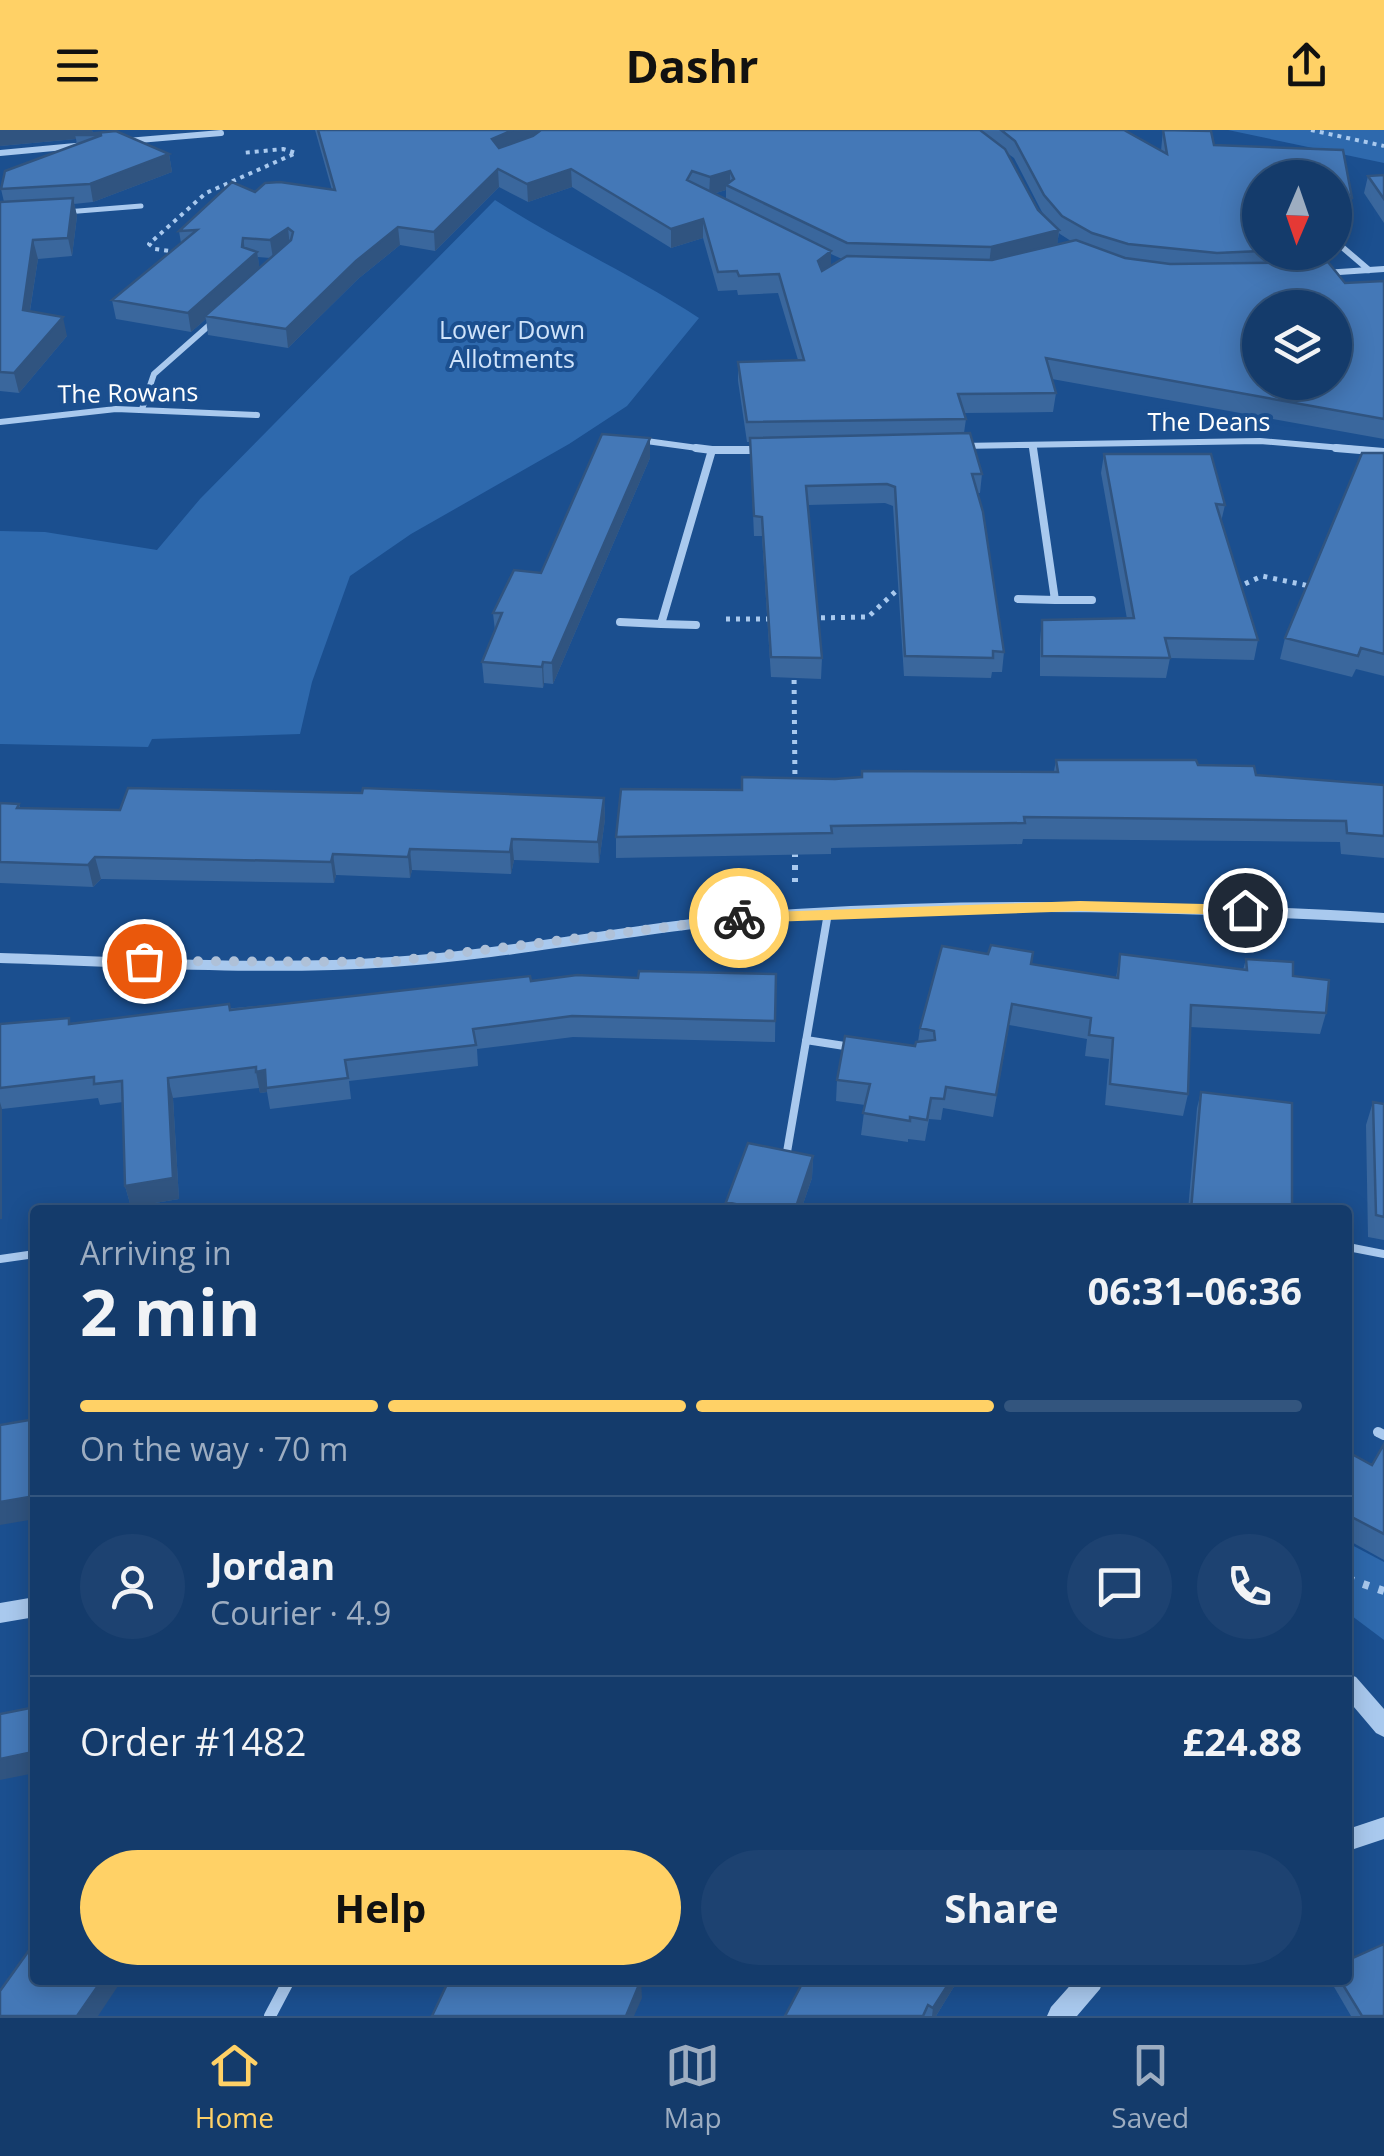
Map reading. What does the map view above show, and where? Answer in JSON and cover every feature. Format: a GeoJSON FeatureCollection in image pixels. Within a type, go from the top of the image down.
{"type":"FeatureCollection","features":[{"type":"Feature","properties":{"kind":"street"},"geometry":{"type":"LineString","coordinates":[[114,142],[221,132]]}},
{"type":"Feature","properties":{"kind":"street"},"geometry":{"type":"LineString","coordinates":[[190,136],[193,147]]}},
{"type":"Feature","properties":{"kind":"street"},"geometry":{"type":"LineString","coordinates":[[0,154],[95,144]]}},
{"type":"Feature","properties":{"kind":"street"},"geometry":{"type":"LineString","coordinates":[[1352,255],[1369,270]]}},
{"type":"Feature","properties":{"kind":"street"},"geometry":{"type":"LineString","coordinates":[[1318,274],[1384,270]]}},
{"type":"Feature","properties":{"kind":"street"},"geometry":{"type":"LineString","coordinates":[[142,409],[154,374],[217,318]]}},
{"type":"Feature","properties":{"kind":"street","name":"The Rowans"},"geometry":{"type":"LineString","coordinates":[[0,422],[142,409],[257,415]]}},
{"type":"Feature","properties":{"kind":"street"},"geometry":{"type":"LineString","coordinates":[[626,438],[712,450],[778,450]]}},
{"type":"Feature","properties":{"kind":"street","name":"The Deans"},"geometry":{"type":"LineString","coordinates":[[959,446],[1260,441],[1384,452]]}},
{"type":"Feature","properties":{"kind":"street"},"geometry":{"type":"LineString","coordinates":[[1033,445],[1055,600]]}},
{"type":"Feature","properties":{"kind":"street"},"geometry":{"type":"LineString","coordinates":[[661,624],[712,450]]}},
{"type":"Feature","properties":{"kind":"street"},"geometry":{"type":"LineString","coordinates":[[1018,599],[1092,600]]}},
{"type":"Feature","properties":{"kind":"street"},"geometry":{"type":"LineString","coordinates":[[620,622],[696,624]]}},
{"type":"Feature","properties":{"kind":"street"},"geometry":{"type":"LineString","coordinates":[[0,958],[289,964],[388,962],[598,933],[828,913],[1140,906],[1384,918]]}},
{"type":"Feature","properties":{"kind":"street"},"geometry":{"type":"LineString","coordinates":[[0,1613],[30,1608]]}},
{"type":"Feature","properties":{"kind":"street"},"geometry":{"type":"LineString","coordinates":[[1352,1689],[1384,1726]]}},
{"type":"Feature","properties":{"kind":"street"},"geometry":{"type":"LineString","coordinates":[[1352,1839],[1384,1828]]}},
{"type":"Feature","properties":{"kind":"street"},"geometry":{"type":"LineString","coordinates":[[270,2016],[286,1985]]}},
{"type":"Feature","properties":{"kind":"street"},"geometry":{"type":"LineString","coordinates":[[1060,2016],[1088,1985]]}},
{"type":"Feature","properties":{"kind":"lane"},"geometry":{"type":"LineString","coordinates":[[64,212],[141,206]]}},
{"type":"Feature","properties":{"kind":"lane"},"geometry":{"type":"LineString","coordinates":[[786,1152],[828,913]]}},
{"type":"Feature","properties":{"kind":"lane"},"geometry":{"type":"LineString","coordinates":[[806,1040],[858,1048]]}},
{"type":"Feature","properties":{"kind":"lane"},"geometry":{"type":"LineString","coordinates":[[1352,1248],[1384,1254]]}},
{"type":"Feature","properties":{"kind":"lane"},"geometry":{"type":"LineString","coordinates":[[0,1258],[30,1255]]}},
{"type":"Feature","properties":{"kind":"path"},"geometry":{"type":"LineString","coordinates":[[1311,130],[1384,146]]}},
{"type":"Feature","properties":{"kind":"path"},"geometry":{"type":"LineString","coordinates":[[193,254],[154,249],[149,244],[206,194],[296,153],[270,150]]}},
{"type":"Feature","properties":{"kind":"path"},"geometry":{"type":"LineString","coordinates":[[1230,591],[1262,576],[1332,590]]}},
{"type":"Feature","properties":{"kind":"path"},"geometry":{"type":"LineString","coordinates":[[794,618],[868,617],[896,591],[914,591]]}},
{"type":"Feature","properties":{"kind":"path"},"geometry":{"type":"LineString","coordinates":[[696,624],[704,620],[776,619]]}},
{"type":"Feature","properties":{"kind":"path"},"geometry":{"type":"LineString","coordinates":[[794,658],[795,796]]}},
{"type":"Feature","properties":{"kind":"path"},"geometry":{"type":"LineString","coordinates":[[795,836],[795,914]]}},
{"type":"Feature","properties":{"kind":"path"},"geometry":{"type":"LineString","coordinates":[[1352,1580],[1384,1591]]}},
{"type":"Feature","properties":{"kind":"green space"},"geometry":{"type":"Polygon","coordinates":[[[1228,130],[1384,130],[1384,163],[1228,130]]]}},
{"type":"Feature","properties":{"kind":"green space","name":"Lower Down Allotments"},"geometry":{"type":"Polygon","coordinates":[[[495,200],[699,318],[627,406],[569,444],[411,534],[350,576],[312,682],[300,734],[152,739],[148,747],[0,744],[0,531],[45,532],[157,550],[200,499],[495,200]]]}},
{"type":"Feature","properties":{"kind":"green space"},"geometry":{"type":"Polygon","coordinates":[[[1352,1545],[1384,1562],[1384,1640],[1352,1616],[1352,1545]]]}},
{"type":"Feature","properties":{"kind":"building"},"geometry":{"type":"Polygon","coordinates":[[[318,130],[513,130],[492,139],[499,148],[541,130],[980,130],[1005,149],[1038,210],[1059,230],[991,247],[847,243],[726,185],[734,179],[730,171],[710,177],[692,171],[687,180],[831,251],[818,261],[822,271],[847,256],[992,260],[1076,240],[1125,258],[1170,264],[1242,263],[1242,270],[1334,270],[1345,283],[1384,281],[1384,419],[1279,400],[1352,400],[1352,290],[1242,290],[1242,393],[1046,358],[1056,393],[958,394],[966,419],[747,422],[738,362],[804,360],[779,274],[739,276],[737,271],[718,272],[703,219],[671,229],[571,169],[527,184],[498,169],[434,232],[398,227],[356,261],[286,329],[205,316],[291,240],[293,232],[288,228],[270,240],[243,238],[242,247],[257,252],[188,313],[112,300],[197,230],[179,231],[232,182],[255,192],[265,183],[335,190],[318,130]]]}},
{"type":"Feature","properties":{"kind":"building"},"geometry":{"type":"Polygon","coordinates":[[[1001,130],[1124,130],[1167,154],[1163,130],[1211,131],[1214,145],[1343,150],[1345,160],[1242,160],[1242,252],[1217,253],[1128,244],[1092,233],[1062,216],[1044,195],[1015,141],[1001,130]]]}},
{"type":"Feature","properties":{"kind":"building"},"geometry":{"type":"Polygon","coordinates":[[[116,131],[169,154],[90,184],[1,189],[5,171],[102,135],[75,135],[116,131]]]}},
{"type":"Feature","properties":{"kind":"building"},"geometry":{"type":"Polygon","coordinates":[[[1384,175],[1384,199],[1368,176],[1384,175]]]}},
{"type":"Feature","properties":{"kind":"building"},"geometry":{"type":"Polygon","coordinates":[[[73,198],[68,238],[33,240],[23,310],[63,317],[14,373],[0,372],[0,202],[73,198]]]}},
{"type":"Feature","properties":{"kind":"building"},"geometry":{"type":"Polygon","coordinates":[[[970,433],[982,474],[972,474],[983,512],[1004,652],[993,651],[993,658],[905,656],[895,487],[887,484],[806,486],[822,658],[771,657],[762,517],[754,516],[750,438],[970,433]]]}},
{"type":"Feature","properties":{"kind":"building"},"geometry":{"type":"Polygon","coordinates":[[[602,434],[650,438],[552,663],[543,662],[542,667],[482,662],[502,613],[493,613],[514,570],[541,573],[602,434]]]}},
{"type":"Feature","properties":{"kind":"building"},"geometry":{"type":"Polygon","coordinates":[[[1362,453],[1384,453],[1384,654],[1361,648],[1358,656],[1285,638],[1362,453]]]}},
{"type":"Feature","properties":{"kind":"building"},"geometry":{"type":"Polygon","coordinates":[[[1104,454],[1211,454],[1225,505],[1216,504],[1258,640],[1165,638],[1170,658],[1042,656],[1042,620],[1134,618],[1104,454]]]}},
{"type":"Feature","properties":{"kind":"building"},"geometry":{"type":"Polygon","coordinates":[[[1056,760],[1196,760],[1198,765],[1254,766],[1256,775],[1384,785],[1384,836],[1347,833],[1346,821],[1024,817],[1025,823],[831,826],[832,833],[616,837],[621,789],[742,790],[742,777],[835,779],[862,777],[862,771],[1058,772],[1056,760]]]}},
{"type":"Feature","properties":{"kind":"building"},"geometry":{"type":"Polygon","coordinates":[[[128,788],[362,793],[363,788],[604,798],[598,842],[512,839],[510,852],[410,849],[408,857],[333,854],[331,862],[95,857],[88,865],[0,862],[0,803],[19,804],[17,808],[120,810],[128,788]]]}},
{"type":"Feature","properties":{"kind":"building"},"geometry":{"type":"Polygon","coordinates":[[[991,945],[1033,952],[1031,964],[1118,978],[1120,954],[1247,970],[1246,959],[1293,962],[1293,976],[1329,980],[1326,1013],[1191,1005],[1188,1094],[1110,1084],[1113,1038],[1089,1035],[1091,1018],[1012,1004],[996,1095],[946,1087],[944,1099],[931,1098],[927,1120],[863,1113],[870,1084],[837,1080],[845,1036],[915,1046],[916,1042],[935,1040],[934,1031],[920,1028],[942,946],[988,954],[991,945]]]}},
{"type":"Feature","properties":{"kind":"building"},"geometry":{"type":"Polygon","coordinates":[[[639,971],[776,974],[775,1021],[572,1016],[473,1029],[476,1045],[345,1060],[348,1078],[266,1088],[265,1070],[256,1072],[256,1067],[168,1078],[173,1178],[125,1186],[122,1081],[94,1084],[94,1077],[0,1088],[0,1024],[69,1018],[69,1024],[229,1004],[230,1010],[530,976],[531,981],[577,975],[638,978],[639,971]]]}},
{"type":"Feature","properties":{"kind":"building"},"geometry":{"type":"Polygon","coordinates":[[[1201,1092],[1292,1103],[1292,1205],[1191,1205],[1201,1092]]]}},
{"type":"Feature","properties":{"kind":"building"},"geometry":{"type":"Polygon","coordinates":[[[1373,1102],[1384,1104],[1384,1217],[1376,1215],[1373,1102]]]}},
{"type":"Feature","properties":{"kind":"building"},"geometry":{"type":"Polygon","coordinates":[[[748,1143],[813,1156],[797,1205],[726,1202],[748,1143]]]}},
{"type":"Feature","properties":{"kind":"building"},"geometry":{"type":"Polygon","coordinates":[[[30,1420],[30,1497],[0,1502],[0,1425],[30,1420]]]}},
{"type":"Feature","properties":{"kind":"building"},"geometry":{"type":"Polygon","coordinates":[[[1384,1444],[1384,1534],[1352,1517],[1352,1454],[1372,1465],[1384,1444]]]}},
{"type":"Feature","properties":{"kind":"building"},"geometry":{"type":"Polygon","coordinates":[[[30,1708],[30,1770],[28,1753],[0,1759],[0,1714],[30,1708]]]}},
{"type":"Feature","properties":{"kind":"building"},"geometry":{"type":"Polygon","coordinates":[[[1384,1944],[1384,2016],[1362,2016],[1343,1985],[1352,1985],[1352,1958],[1384,1944]]]}},
{"type":"Feature","properties":{"kind":"building"},"geometry":{"type":"Polygon","coordinates":[[[30,1949],[30,1985],[99,1985],[77,2016],[0,2016],[0,1991],[30,1949]]]}},
{"type":"Feature","properties":{"kind":"building"},"geometry":{"type":"Polygon","coordinates":[[[447,1985],[639,1985],[626,2016],[432,2016],[447,1985]]]}},
{"type":"Feature","properties":{"kind":"building"},"geometry":{"type":"Polygon","coordinates":[[[801,1985],[948,1985],[923,2016],[785,2016],[801,1985]]]}},
{"type":"Feature","properties":{"kind":"way so far"},"geometry":{"type":"LineString","coordinates":[[144,961],[388,962],[739,918]]}},
{"type":"Feature","properties":{"kind":"route"},"geometry":{"type":"LineString","coordinates":[[739,918],[1080,906],[1245,910]]}}]}
